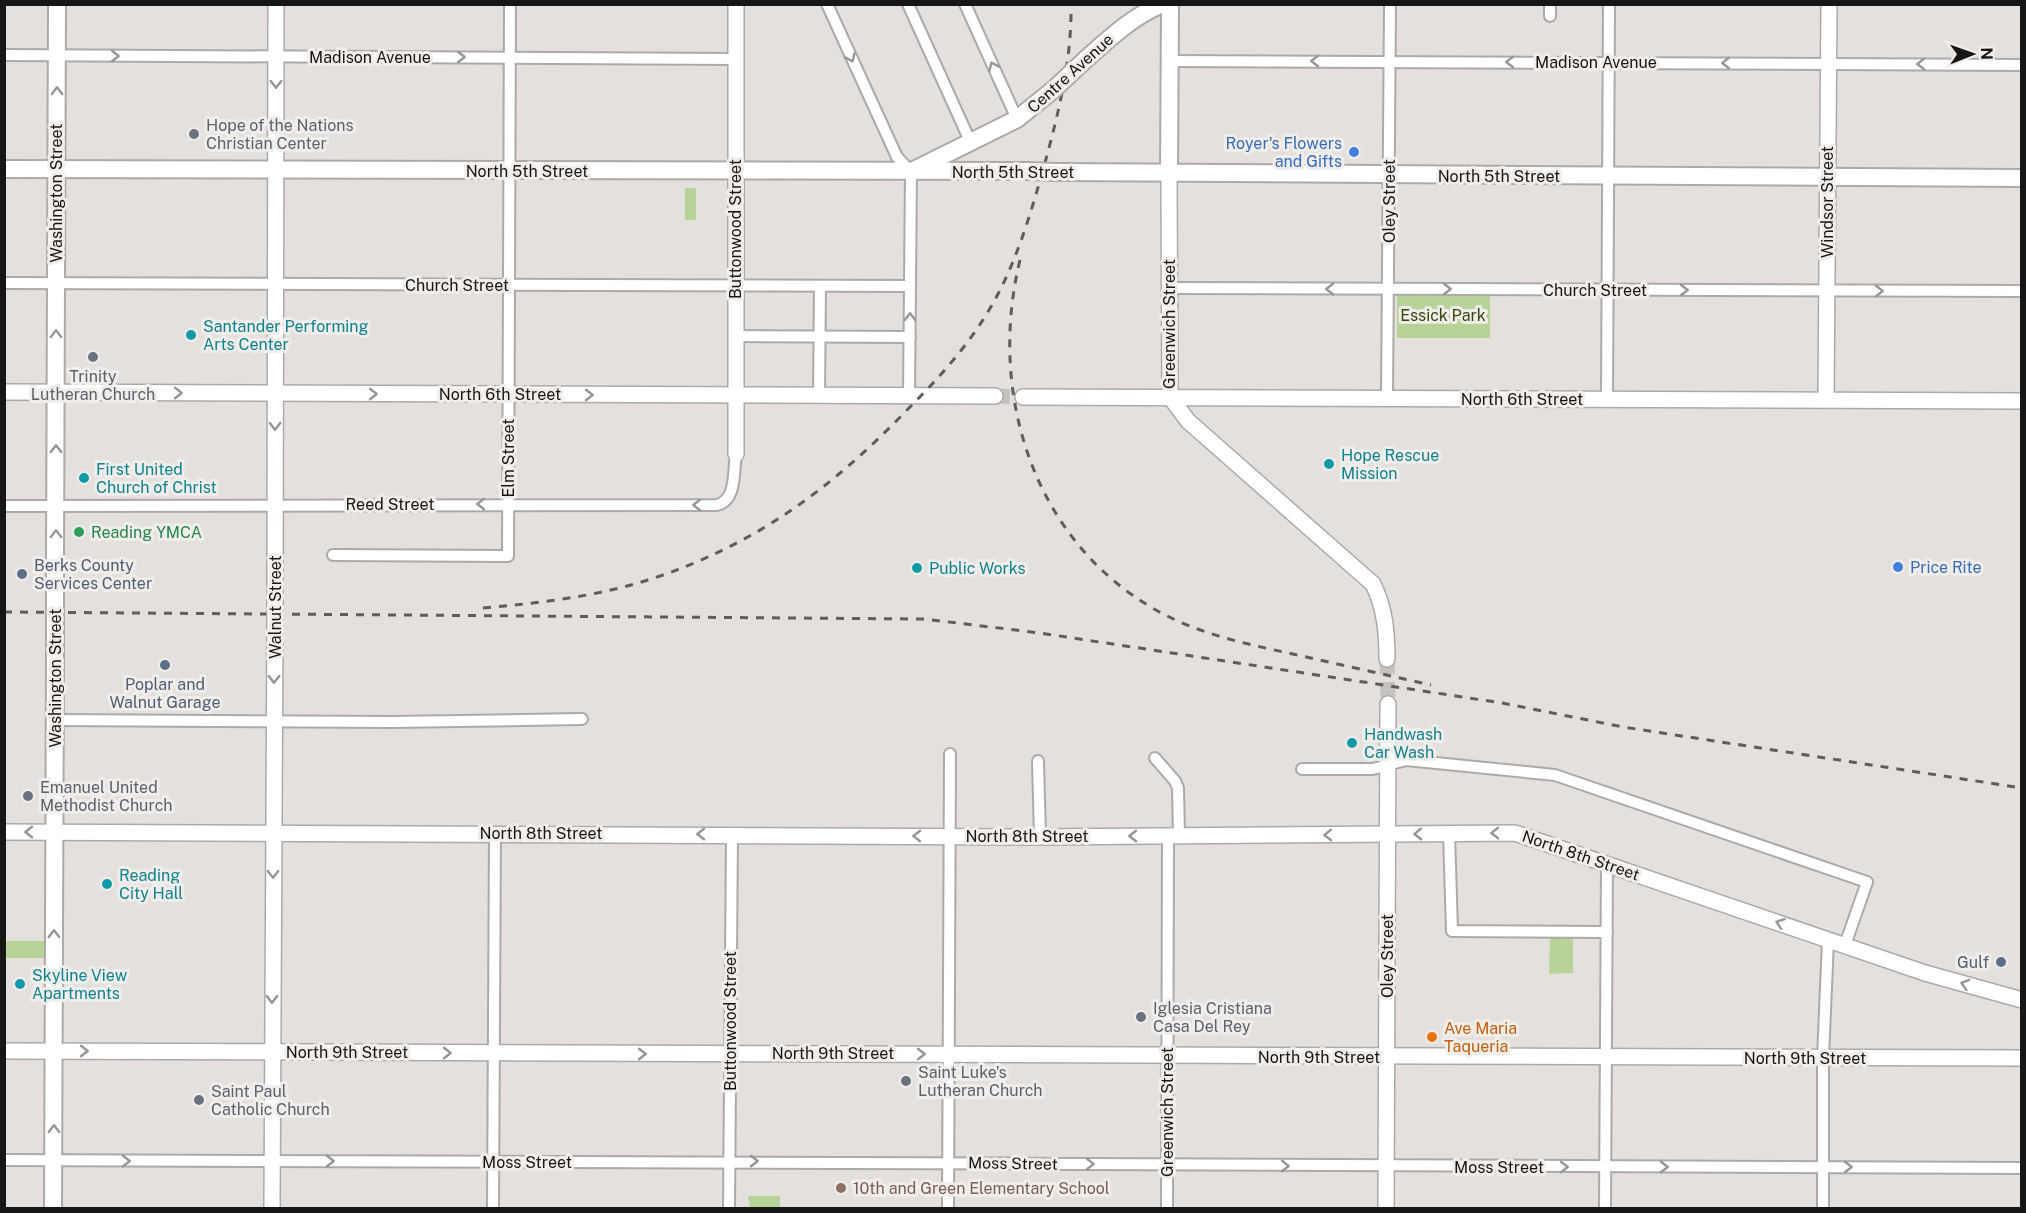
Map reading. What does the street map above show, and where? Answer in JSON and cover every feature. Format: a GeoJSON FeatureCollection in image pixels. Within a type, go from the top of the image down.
{"type":"FeatureCollection","features":[{"type":"Feature","properties":{"kind":"main road","name":"Washington Street"},"geometry":{"type":"LineString","coordinates":[[53,1209],[57,4]]}},
{"type":"Feature","properties":{"kind":"main road","name":"Centre Avenue"},"geometry":{"type":"LineString","coordinates":[[911,172],[1017,119],[1053,90],[1123,26],[1140,14],[1162,4]]}},
{"type":"Feature","properties":{"kind":"main road","name":"Greenwich Street"},"geometry":{"type":"LineString","coordinates":[[1169,174],[1170,4]]}},
{"type":"Feature","properties":{"kind":"main road","name":"North 5th Street"},"geometry":{"type":"LineString","coordinates":[[4,169],[1027,171],[1169,174],[2022,178]]}},
{"type":"Feature","properties":{"kind":"street","name":"Walnut Street"},"geometry":{"type":"LineString","coordinates":[[272,1209],[276,4]]}},
{"type":"Feature","properties":{"kind":"street","name":"Elm Street"},"geometry":{"type":"LineString","coordinates":[[333,555],[508,556],[510,4]]}},
{"type":"Feature","properties":{"kind":"street","name":"Buttonwood Street"},"geometry":{"type":"LineString","coordinates":[[736,4],[734,395],[736,454]]}},
{"type":"Feature","properties":{"kind":"street"},"geometry":{"type":"LineString","coordinates":[[827,4],[897,156],[911,172],[909,396]]}},
{"type":"Feature","properties":{"kind":"street"},"geometry":{"type":"LineString","coordinates":[[908,4],[970,141]]}},
{"type":"Feature","properties":{"kind":"street"},"geometry":{"type":"LineString","coordinates":[[965,4],[1017,119]]}},
{"type":"Feature","properties":{"kind":"street","name":"Oley Street"},"geometry":{"type":"LineString","coordinates":[[1388,398],[1390,4]]}},
{"type":"Feature","properties":{"kind":"street"},"geometry":{"type":"LineString","coordinates":[[1607,399],[1609,4]]}},
{"type":"Feature","properties":{"kind":"street","name":"Windsor Street"},"geometry":{"type":"LineString","coordinates":[[1826,400],[1828,4]]}},
{"type":"Feature","properties":{"kind":"street","name":"Madison Avenue"},"geometry":{"type":"LineString","coordinates":[[4,55],[736,59]]}},
{"type":"Feature","properties":{"kind":"street","name":"Madison Avenue"},"geometry":{"type":"LineString","coordinates":[[1170,61],[2022,65]]}},
{"type":"Feature","properties":{"kind":"street","name":"Greenwich Street"},"geometry":{"type":"LineString","coordinates":[[1169,174],[1170,397],[1188,421],[1373,584],[1380,597],[1385,618],[1387,659]]}},
{"type":"Feature","properties":{"kind":"street","name":"Church Street"},"geometry":{"type":"LineString","coordinates":[[4,283],[910,286]]}},
{"type":"Feature","properties":{"kind":"street"},"geometry":{"type":"LineString","coordinates":[[819,396],[820,286]]}},
{"type":"Feature","properties":{"kind":"street","name":"Church Street"},"geometry":{"type":"LineString","coordinates":[[1169,288],[2022,291]]}},
{"type":"Feature","properties":{"kind":"street"},"geometry":{"type":"LineString","coordinates":[[735,336],[910,337]]}},
{"type":"Feature","properties":{"kind":"street","name":"North 6th Street"},"geometry":{"type":"LineString","coordinates":[[4,393],[995,396]]}},
{"type":"Feature","properties":{"kind":"street","name":"North 6th Street"},"geometry":{"type":"LineString","coordinates":[[1023,396],[2022,402]]}},
{"type":"Feature","properties":{"kind":"street","name":"Reed Street"},"geometry":{"type":"LineString","coordinates":[[4,506],[717,505],[725,503],[730,496],[736,454]]}},
{"type":"Feature","properties":{"kind":"street","name":"Oley Street"},"geometry":{"type":"LineString","coordinates":[[1386,1209],[1388,704]]}},
{"type":"Feature","properties":{"kind":"street"},"geometry":{"type":"LineString","coordinates":[[54,720],[274,722],[582,719]]}},
{"type":"Feature","properties":{"kind":"street"},"geometry":{"type":"LineString","coordinates":[[948,1209],[950,754]]}},
{"type":"Feature","properties":{"kind":"street","name":"Greenwich Street"},"geometry":{"type":"LineString","coordinates":[[1155,758],[1175,781],[1178,788],[1174,836],[1167,1056],[1167,1209]]}},
{"type":"Feature","properties":{"kind":"street"},"geometry":{"type":"LineString","coordinates":[[1302,769],[1373,769],[1406,759],[1555,775],[1867,882],[1845,945]]}},
{"type":"Feature","properties":{"kind":"street"},"geometry":{"type":"LineString","coordinates":[[1038,761],[1040,837]]}},
{"type":"Feature","properties":{"kind":"street","name":"North 8th Street"},"geometry":{"type":"LineString","coordinates":[[4,831],[1040,837],[1515,833],[1924,973],[2022,1000]]}},
{"type":"Feature","properties":{"kind":"street"},"geometry":{"type":"LineString","coordinates":[[493,1209],[495,833]]}},
{"type":"Feature","properties":{"kind":"street"},"geometry":{"type":"LineString","coordinates":[[1449,833],[1452,931],[1606,932]]}},
{"type":"Feature","properties":{"kind":"street","name":"Buttonwood Street"},"geometry":{"type":"LineString","coordinates":[[729,1209],[732,834]]}},
{"type":"Feature","properties":{"kind":"street"},"geometry":{"type":"LineString","coordinates":[[1605,1209],[1607,864]]}},
{"type":"Feature","properties":{"kind":"street"},"geometry":{"type":"LineString","coordinates":[[1822,1209],[1823,1058],[1828,940]]}},
{"type":"Feature","properties":{"kind":"street","name":"North 9th Street"},"geometry":{"type":"LineString","coordinates":[[4,1051],[1387,1058],[2022,1058]]}},
{"type":"Feature","properties":{"kind":"street","name":"Moss Street"},"geometry":{"type":"LineString","coordinates":[[4,1160],[948,1161],[1386,1167],[2022,1168]]}},
{"type":"Feature","properties":{"kind":"green space"},"geometry":{"type":"Polygon","coordinates":[[[685,188],[696,188],[696,220],[685,220],[685,188]]]}},
{"type":"Feature","properties":{"kind":"green space","name":"Essick Park"},"geometry":{"type":"Polygon","coordinates":[[[1397,293],[1490,293],[1490,338],[1397,338],[1397,293]]]}},
{"type":"Feature","properties":{"kind":"green space"},"geometry":{"type":"Polygon","coordinates":[[[1550,934],[1573,934],[1573,973],[1549,974],[1550,934]]]}},
{"type":"Feature","properties":{"kind":"green space"},"geometry":{"type":"Polygon","coordinates":[[[4,941],[44,941],[44,958],[5,958],[4,941]]]}},
{"type":"Feature","properties":{"kind":"green space"},"geometry":{"type":"Polygon","coordinates":[[[748,1196],[780,1196],[780,1208],[750,1208],[748,1196]]]}},
{"type":"Feature","properties":{"kind":"tunnel"},"geometry":{"type":"LineString","coordinates":[[995,396],[1023,397]]}},
{"type":"Feature","properties":{"kind":"tunnel"},"geometry":{"type":"LineString","coordinates":[[1387,659],[1388,704]]}},
{"type":"Feature","properties":{"kind":"railway"},"geometry":{"type":"LineString","coordinates":[[483,608],[587,595],[628,586],[686,566],[722,550],[789,512],[820,490],[878,439],[919,398],[974,334],[1001,289],[1015,256],[1038,187],[1059,108],[1067,67],[1071,4]]}},
{"type":"Feature","properties":{"kind":"railway"},"geometry":{"type":"LineString","coordinates":[[1020,260],[1011,314],[1011,368],[1018,421],[1034,471],[1059,518],[1091,559],[1131,594],[1195,628],[1256,646],[1431,685]]}},
{"type":"Feature","properties":{"kind":"railway"},"geometry":{"type":"LineString","coordinates":[[4,612],[924,619],[1040,633],[1502,703],[1623,727],[2022,788]]}},
{"type":"Feature","properties":{"kind":"place","name":"Hope of the Nations Christian Center"},"geometry":{"type":"Point","coordinates":[194,134]}},
{"type":"Feature","properties":{"kind":"place","name":"Royer's Flowers and Gifts"},"geometry":{"type":"Point","coordinates":[1354,152]}},
{"type":"Feature","properties":{"kind":"place","name":"Santander Performing Arts Center"},"geometry":{"type":"Point","coordinates":[191,335]}},
{"type":"Feature","properties":{"kind":"place","name":"Trinity Lutheran Church"},"geometry":{"type":"Point","coordinates":[93,357]}},
{"type":"Feature","properties":{"kind":"place","name":"Hope Rescue Mission"},"geometry":{"type":"Point","coordinates":[1329,464]}},
{"type":"Feature","properties":{"kind":"place","name":"First United Church of Christ"},"geometry":{"type":"Point","coordinates":[84,478]}},
{"type":"Feature","properties":{"kind":"place","name":"Reading YMCA"},"geometry":{"type":"Point","coordinates":[79,532]}},
{"type":"Feature","properties":{"kind":"place","name":"Price Rite"},"geometry":{"type":"Point","coordinates":[1898,567]}},
{"type":"Feature","properties":{"kind":"place","name":"Public Works"},"geometry":{"type":"Point","coordinates":[917,568]}},
{"type":"Feature","properties":{"kind":"place","name":"Berks County Services Center"},"geometry":{"type":"Point","coordinates":[22,574]}},
{"type":"Feature","properties":{"kind":"place","name":"Poplar and Walnut Garage"},"geometry":{"type":"Point","coordinates":[165,665]}},
{"type":"Feature","properties":{"kind":"place","name":"Handwash Car Wash"},"geometry":{"type":"Point","coordinates":[1352,743]}},
{"type":"Feature","properties":{"kind":"place","name":"Emanuel United Methodist Church"},"geometry":{"type":"Point","coordinates":[28,796]}},
{"type":"Feature","properties":{"kind":"place","name":"Reading City Hall"},"geometry":{"type":"Point","coordinates":[107,884]}},
{"type":"Feature","properties":{"kind":"place","name":"Gulf"},"geometry":{"type":"Point","coordinates":[2001,962]}},
{"type":"Feature","properties":{"kind":"place","name":"Skyline View Apartments"},"geometry":{"type":"Point","coordinates":[20,984]}},
{"type":"Feature","properties":{"kind":"place","name":"Iglesia Cristiana Casa Del Rey"},"geometry":{"type":"Point","coordinates":[1141,1017]}},
{"type":"Feature","properties":{"kind":"place","name":"Ave Maria Taqueria"},"geometry":{"type":"Point","coordinates":[1432,1037]}},
{"type":"Feature","properties":{"kind":"place","name":"Saint Luke's Lutheran Church"},"geometry":{"type":"Point","coordinates":[906,1081]}},
{"type":"Feature","properties":{"kind":"place","name":"Saint Paul Catholic Church"},"geometry":{"type":"Point","coordinates":[199,1100]}},
{"type":"Feature","properties":{"kind":"place","name":"10th and Green Elementary School"},"geometry":{"type":"Point","coordinates":[841,1188]}}]}
